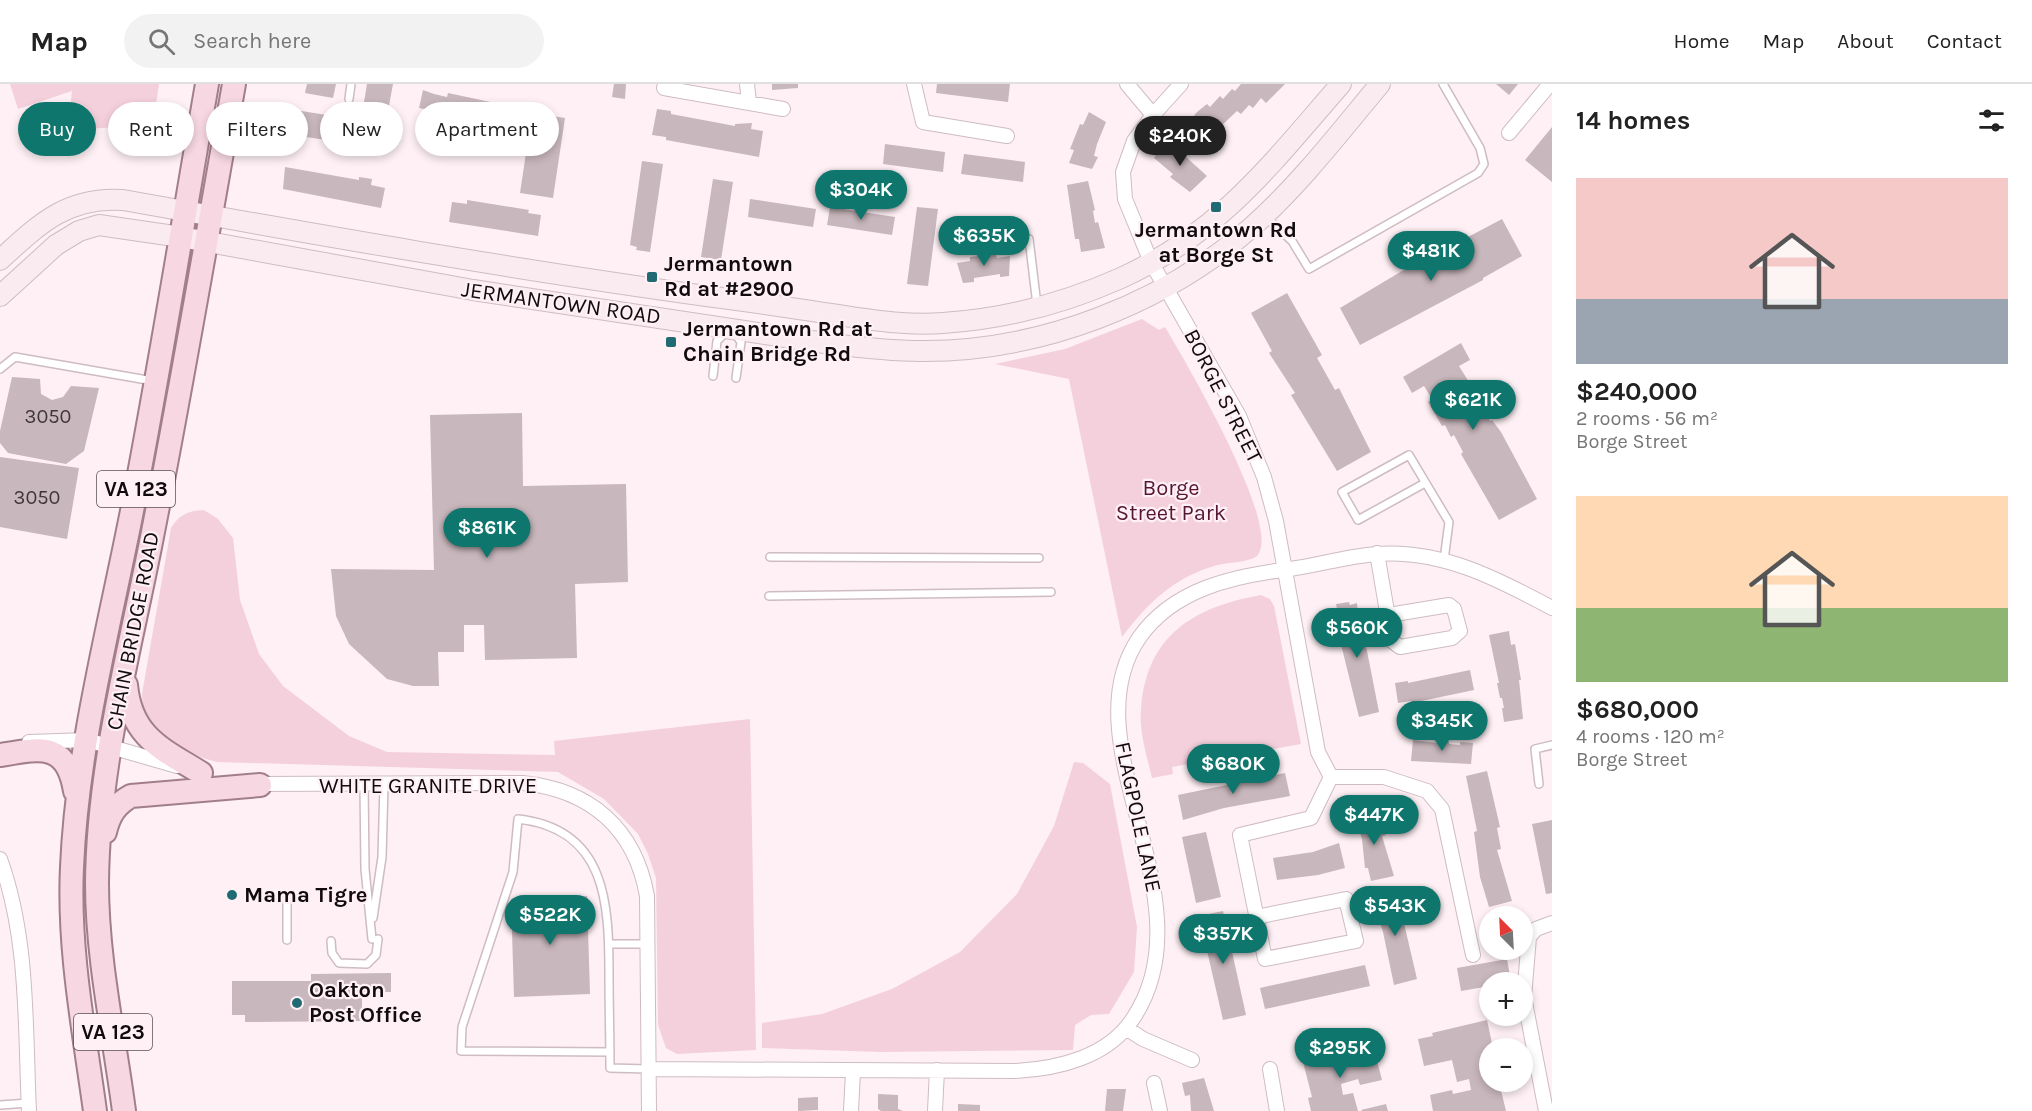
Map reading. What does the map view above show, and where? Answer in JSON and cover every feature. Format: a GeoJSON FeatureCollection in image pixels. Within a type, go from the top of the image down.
{"type":"FeatureCollection","features":[{"type":"Feature","properties":{"kind":"main road","name":"CHAIN BRIDGE ROAD"},"geometry":{"type":"LineString","coordinates":[[94,1111],[77,976],[72,909],[72,869],[77,802],[156,381],[207,84]]}},
{"type":"Feature","properties":{"kind":"main road","name":"CHAIN BRIDGE ROAD"},"geometry":{"type":"LineString","coordinates":[[124,1111],[101,954],[98,863],[100,818],[110,745],[207,243],[234,84]]}},
{"type":"Feature","properties":{"kind":"main road","name":"JERMANTOWN ROAD"},"geometry":{"type":"LineString","coordinates":[[0,260],[31,232],[56,214],[78,203],[104,199],[123,200],[658,289],[883,321],[942,324],[1037,308],[1090,291],[1151,262],[1204,229],[1233,205],[1256,183],[1341,84]]}},
{"type":"Feature","properties":{"kind":"main road","name":"JERMANTOWN ROAD"},"geometry":{"type":"LineString","coordinates":[[0,296],[56,245],[90,228],[113,226],[473,290],[878,350],[922,352],[966,349],[1037,337],[1069,328],[1165,288],[1225,250],[1264,216],[1380,84]]}},
{"type":"Feature","properties":{"kind":"main road"},"geometry":{"type":"LineString","coordinates":[[124,675],[127,697],[144,736],[201,773]]}},
{"type":"Feature","properties":{"kind":"main road"},"geometry":{"type":"LineString","coordinates":[[0,755],[34,749],[56,753],[69,769],[77,802]]}},
{"type":"Feature","properties":{"kind":"main road"},"geometry":{"type":"LineString","coordinates":[[98,863],[111,813],[121,802],[131,796],[260,785]]}},
{"type":"Feature","properties":{"kind":"street"},"geometry":{"type":"LineString","coordinates":[[747,84],[749,102]]}},
{"type":"Feature","properties":{"kind":"street"},"geometry":{"type":"LineString","coordinates":[[914,84],[923,122],[1007,136]]}},
{"type":"Feature","properties":{"kind":"street"},"geometry":{"type":"LineString","coordinates":[[1126,84],[1153,115]]}},
{"type":"Feature","properties":{"kind":"street","name":"BORGE STREET"},"geometry":{"type":"LineString","coordinates":[[1182,84],[1153,115],[1134,141],[1124,172],[1125,199],[1151,262],[1218,377],[1250,442],[1270,499],[1318,752],[1331,777]]}},
{"type":"Feature","properties":{"kind":"street"},"geometry":{"type":"LineString","coordinates":[[1509,133],[1550,84]]}},
{"type":"Feature","properties":{"kind":"street"},"geometry":{"type":"LineString","coordinates":[[664,88],[783,109]]}},
{"type":"Feature","properties":{"kind":"street"},"geometry":{"type":"LineString","coordinates":[[1377,554],[1392,641],[1400,647],[1452,638],[1460,631],[1454,609],[1449,605],[1389,615]]}},
{"type":"Feature","properties":{"kind":"street","name":"FLAGPOLE LANE"},"geometry":{"type":"LineString","coordinates":[[648,1069],[853,1072],[1014,1071],[1063,1065],[1100,1049],[1126,1028],[1151,988],[1157,966],[1159,942],[1154,896],[1120,728],[1119,696],[1125,666],[1146,628],[1178,600],[1231,579],[1377,554],[1444,560],[1492,576],[1552,608]]}},
{"type":"Feature","properties":{"kind":"street","name":"WHITE GRANITE DRIVE"},"geometry":{"type":"LineString","coordinates":[[0,755],[35,740],[87,740],[201,773],[260,785],[523,783],[559,789],[584,800],[614,825],[636,858],[647,896],[649,1111]]}},
{"type":"Feature","properties":{"kind":"street"},"geometry":{"type":"LineString","coordinates":[[1256,917],[1346,899],[1356,940],[1265,959],[1256,917],[1240,835],[1311,818],[1331,777],[1384,777],[1427,791],[1442,810],[1473,955]]}},
{"type":"Feature","properties":{"kind":"street"},"geometry":{"type":"LineString","coordinates":[[0,859],[13,896],[19,934],[29,1107]]}},
{"type":"Feature","properties":{"kind":"street"},"geometry":{"type":"LineString","coordinates":[[1546,1111],[1546,1077],[1524,997],[1529,937],[1536,929],[1552,923]]}},
{"type":"Feature","properties":{"kind":"street"},"geometry":{"type":"LineString","coordinates":[[1126,1028],[1143,1039],[1192,1060]]}},
{"type":"Feature","properties":{"kind":"street"},"geometry":{"type":"LineString","coordinates":[[935,1111],[937,1070]]}},
{"type":"Feature","properties":{"kind":"street"},"geometry":{"type":"LineString","coordinates":[[1270,1070],[1277,1111]]}},
{"type":"Feature","properties":{"kind":"street"},"geometry":{"type":"LineString","coordinates":[[851,1111],[853,1072]]}},
{"type":"Feature","properties":{"kind":"street"},"geometry":{"type":"LineString","coordinates":[[1154,1083],[1160,1111]]}},
{"type":"Feature","properties":{"kind":"lane"},"geometry":{"type":"LineString","coordinates":[[349,99],[351,84]]}},
{"type":"Feature","properties":{"kind":"lane"},"geometry":{"type":"LineString","coordinates":[[1264,216],[1292,242],[1309,268],[1478,173],[1484,164],[1480,148],[1443,84]]}},
{"type":"Feature","properties":{"kind":"lane"},"geometry":{"type":"LineString","coordinates":[[1029,239],[1037,308]]}},
{"type":"Feature","properties":{"kind":"lane"},"geometry":{"type":"LineString","coordinates":[[713,376],[717,341],[730,328],[741,342],[735,378]]}},
{"type":"Feature","properties":{"kind":"lane"},"geometry":{"type":"LineString","coordinates":[[0,369],[15,357],[156,381]]}},
{"type":"Feature","properties":{"kind":"lane"},"geometry":{"type":"LineString","coordinates":[[1425,483],[1358,520],[1342,492],[1409,455],[1449,522],[1444,560]]}},
{"type":"Feature","properties":{"kind":"lane"},"geometry":{"type":"LineString","coordinates":[[770,557],[1039,558]]}},
{"type":"Feature","properties":{"kind":"lane"},"geometry":{"type":"LineString","coordinates":[[769,596],[1051,592]]}},
{"type":"Feature","properties":{"kind":"lane"},"geometry":{"type":"LineString","coordinates":[[1539,784],[1535,749],[1552,745]]}},
{"type":"Feature","properties":{"kind":"lane"},"geometry":{"type":"LineString","coordinates":[[331,941],[332,953],[339,963],[367,964],[376,955],[365,869],[364,785]]}},
{"type":"Feature","properties":{"kind":"lane"},"geometry":{"type":"LineString","coordinates":[[372,929],[382,857],[384,785]]}},
{"type":"Feature","properties":{"kind":"lane"},"geometry":{"type":"LineString","coordinates":[[610,1052],[461,1051],[462,1028],[513,872],[518,819],[554,827],[570,837],[584,852],[602,888],[609,944],[610,1052],[610,1068],[648,1069]]}},
{"type":"Feature","properties":{"kind":"lane"},"geometry":{"type":"LineString","coordinates":[[286,940],[287,896]]}},
{"type":"Feature","properties":{"kind":"lane"},"geometry":{"type":"LineString","coordinates":[[609,944],[648,944]]}},
{"type":"Feature","properties":{"kind":"lane"},"geometry":{"type":"LineString","coordinates":[[0,1105],[29,1107]]}},
{"type":"Feature","properties":{"kind":"green space"},"geometry":{"type":"Polygon","coordinates":[[[10,84],[159,84],[156,102],[108,102],[108,128],[96,128],[96,102],[71,102],[72,91],[39,102],[18,102],[18,109],[10,84]]]}},
{"type":"Feature","properties":{"kind":"green space","name":"Borge Street Park"},"geometry":{"type":"Polygon","coordinates":[[[1142,319],[1159,330],[1165,327],[1210,407],[1246,484],[1258,518],[1261,544],[1254,558],[1199,571],[1173,585],[1151,603],[1122,637],[1069,379],[995,364],[1065,349],[1142,319]]]}},
{"type":"Feature","properties":{"kind":"green space"},"geometry":{"type":"Polygon","coordinates":[[[204,510],[218,519],[233,538],[240,600],[259,654],[283,686],[349,736],[387,752],[555,755],[554,741],[750,719],[756,1050],[677,1054],[666,1048],[658,1025],[656,878],[648,854],[638,834],[604,799],[558,772],[217,762],[178,747],[157,731],[144,708],[142,694],[171,528],[185,514],[204,510]]]}},
{"type":"Feature","properties":{"kind":"green space"},"geometry":{"type":"Polygon","coordinates":[[[1261,595],[1270,599],[1274,606],[1301,744],[1172,767],[1173,774],[1152,778],[1141,727],[1141,710],[1145,684],[1152,662],[1178,629],[1195,617],[1215,607],[1261,595]]]}},
{"type":"Feature","properties":{"kind":"green space"},"geometry":{"type":"Polygon","coordinates":[[[1074,762],[1083,763],[1110,784],[1137,927],[1134,972],[1109,1014],[1091,1015],[1075,1025],[1073,1050],[881,1052],[762,1048],[762,1023],[822,1014],[892,989],[960,952],[1017,894],[1054,826],[1074,762]]]}},
{"type":"Feature","properties":{"kind":"building"},"geometry":{"type":"Polygon","coordinates":[[[307,84],[336,84],[333,98],[305,93],[307,84]]]}},
{"type":"Feature","properties":{"kind":"building"},"geometry":{"type":"Polygon","coordinates":[[[367,84],[393,84],[390,102],[364,102],[367,84]]]}},
{"type":"Feature","properties":{"kind":"building"},"geometry":{"type":"Polygon","coordinates":[[[614,84],[626,84],[625,99],[612,97],[614,84]]]}},
{"type":"Feature","properties":{"kind":"building"},"geometry":{"type":"Polygon","coordinates":[[[772,84],[798,84],[798,88],[772,90],[772,84]]]}},
{"type":"Feature","properties":{"kind":"building"},"geometry":{"type":"Polygon","coordinates":[[[937,84],[1010,84],[1008,102],[936,93],[937,84]]]}},
{"type":"Feature","properties":{"kind":"building"},"geometry":{"type":"Polygon","coordinates":[[[1241,84],[1285,84],[1266,103],[1261,98],[1253,108],[1249,105],[1241,114],[1237,111],[1219,128],[1215,125],[1205,136],[1194,128],[1196,126],[1190,121],[1197,112],[1207,104],[1210,107],[1220,96],[1223,99],[1232,89],[1235,91],[1241,84]]]}},
{"type":"Feature","properties":{"kind":"building"},"geometry":{"type":"Polygon","coordinates":[[[1496,84],[1518,84],[1509,95],[1496,84]]]}},
{"type":"Feature","properties":{"kind":"building"},"geometry":{"type":"Polygon","coordinates":[[[423,90],[447,97],[448,93],[490,102],[420,102],[423,90]]]}},
{"type":"Feature","properties":{"kind":"building"},"geometry":{"type":"Polygon","coordinates":[[[657,109],[671,111],[671,114],[735,126],[735,124],[752,123],[751,129],[763,131],[759,157],[666,140],[666,137],[652,135],[657,109]]]}},
{"type":"Feature","properties":{"kind":"building"},"geometry":{"type":"Polygon","coordinates":[[[308,112],[320,114],[320,139],[308,137],[308,112]]]}},
{"type":"Feature","properties":{"kind":"building"},"geometry":{"type":"Polygon","coordinates":[[[1089,112],[1106,122],[1097,144],[1094,156],[1098,157],[1092,169],[1069,163],[1074,150],[1070,149],[1080,124],[1083,125],[1089,112]]]}},
{"type":"Feature","properties":{"kind":"building"},"geometry":{"type":"Polygon","coordinates":[[[559,117],[565,118],[553,198],[520,193],[526,156],[559,156],[559,117]]]}},
{"type":"Feature","properties":{"kind":"building"},"geometry":{"type":"Polygon","coordinates":[[[1552,127],[1552,182],[1525,160],[1552,127]]]}},
{"type":"Feature","properties":{"kind":"building"},"geometry":{"type":"Polygon","coordinates":[[[1166,139],[1207,176],[1190,192],[1170,177],[1173,174],[1154,158],[1166,139]]]}},
{"type":"Feature","properties":{"kind":"building"},"geometry":{"type":"Polygon","coordinates":[[[885,144],[945,152],[943,172],[883,164],[885,144]]]}},
{"type":"Feature","properties":{"kind":"building"},"geometry":{"type":"Polygon","coordinates":[[[964,154],[1025,162],[1023,182],[961,174],[964,154]]]}},
{"type":"Feature","properties":{"kind":"building"},"geometry":{"type":"Polygon","coordinates":[[[642,161],[663,164],[650,252],[636,250],[637,247],[630,245],[642,161]]]}},
{"type":"Feature","properties":{"kind":"building"},"geometry":{"type":"Polygon","coordinates":[[[285,167],[359,180],[359,177],[372,179],[371,185],[385,188],[381,208],[283,189],[285,167]]]}},
{"type":"Feature","properties":{"kind":"building"},"geometry":{"type":"Polygon","coordinates":[[[713,179],[733,182],[721,260],[701,257],[713,179]]]}},
{"type":"Feature","properties":{"kind":"building"},"geometry":{"type":"Polygon","coordinates":[[[1088,181],[1095,210],[1093,211],[1095,223],[1098,222],[1105,248],[1081,252],[1079,239],[1075,239],[1067,185],[1088,181]]]}},
{"type":"Feature","properties":{"kind":"building"},"geometry":{"type":"Polygon","coordinates":[[[750,199],[816,209],[813,227],[748,217],[750,199]]]}},
{"type":"Feature","properties":{"kind":"building"},"geometry":{"type":"Polygon","coordinates":[[[467,200],[529,210],[528,213],[541,215],[538,236],[449,222],[452,202],[467,204],[467,200]]]}},
{"type":"Feature","properties":{"kind":"building"},"geometry":{"type":"Polygon","coordinates":[[[830,207],[895,217],[892,235],[827,225],[830,207]]]}},
{"type":"Feature","properties":{"kind":"building"},"geometry":{"type":"Polygon","coordinates":[[[917,207],[938,209],[928,286],[907,284],[917,207]]]}},
{"type":"Feature","properties":{"kind":"building"},"geometry":{"type":"Polygon","coordinates":[[[1502,219],[1522,256],[1483,280],[1360,345],[1340,308],[1402,271],[1417,265],[1419,269],[1436,254],[1502,219]]]}},
{"type":"Feature","properties":{"kind":"building"},"geometry":{"type":"Polygon","coordinates":[[[996,254],[997,258],[1010,256],[1009,276],[1000,277],[1000,274],[974,278],[974,282],[963,283],[957,263],[970,261],[970,257],[996,254]]]}},
{"type":"Feature","properties":{"kind":"building"},"geometry":{"type":"Polygon","coordinates":[[[1287,293],[1322,355],[1317,358],[1335,390],[1339,388],[1371,452],[1337,471],[1291,395],[1295,393],[1269,353],[1272,351],[1251,313],[1287,293]]]}},
{"type":"Feature","properties":{"kind":"building"},"geometry":{"type":"Polygon","coordinates":[[[1461,343],[1470,360],[1459,366],[1482,403],[1480,404],[1490,421],[1492,420],[1501,432],[1537,499],[1499,520],[1461,454],[1463,452],[1454,435],[1451,437],[1445,425],[1442,426],[1428,402],[1432,399],[1424,386],[1412,393],[1403,377],[1461,343]]]}},
{"type":"Feature","properties":{"kind":"building"},"geometry":{"type":"Polygon","coordinates":[[[12,377],[40,379],[41,394],[52,400],[63,397],[71,386],[99,388],[84,451],[66,464],[8,453],[0,443],[0,431],[12,377]]]}},
{"type":"Feature","properties":{"kind":"building"},"geometry":{"type":"Polygon","coordinates":[[[522,413],[523,486],[626,484],[628,582],[575,584],[577,658],[485,660],[484,625],[464,625],[464,652],[438,652],[439,686],[413,686],[387,679],[349,644],[336,616],[331,569],[434,570],[430,415],[522,413]]]}},
{"type":"Feature","properties":{"kind":"building"},"geometry":{"type":"Polygon","coordinates":[[[0,457],[79,468],[67,539],[0,527],[0,457]]]}},
{"type":"Feature","properties":{"kind":"building"},"geometry":{"type":"Polygon","coordinates":[[[1349,602],[1350,605],[1357,603],[1359,628],[1361,628],[1367,651],[1379,712],[1359,717],[1335,620],[1339,619],[1336,604],[1349,602]]]}},
{"type":"Feature","properties":{"kind":"building"},"geometry":{"type":"Polygon","coordinates":[[[1509,631],[1511,645],[1515,644],[1521,680],[1519,680],[1523,719],[1504,722],[1502,708],[1504,708],[1502,698],[1500,698],[1489,635],[1509,631]]]}},
{"type":"Feature","properties":{"kind":"building"},"geometry":{"type":"Polygon","coordinates":[[[1470,670],[1474,690],[1412,703],[1411,701],[1398,703],[1395,683],[1408,681],[1408,683],[1470,670]]]}},
{"type":"Feature","properties":{"kind":"building"},"geometry":{"type":"Polygon","coordinates":[[[1413,740],[1449,742],[1449,744],[1460,745],[1460,742],[1473,743],[1471,764],[1411,761],[1413,740]]]}},
{"type":"Feature","properties":{"kind":"building"},"geometry":{"type":"Polygon","coordinates":[[[1487,771],[1500,827],[1497,828],[1501,849],[1497,850],[1512,901],[1489,906],[1480,877],[1474,832],[1477,831],[1466,776],[1487,771]]]}},
{"type":"Feature","properties":{"kind":"building"},"geometry":{"type":"Polygon","coordinates":[[[1285,773],[1290,796],[1224,808],[1183,820],[1178,795],[1285,773]]]}},
{"type":"Feature","properties":{"kind":"building"},"geometry":{"type":"Polygon","coordinates":[[[1378,810],[1386,835],[1382,836],[1394,876],[1371,881],[1368,868],[1365,868],[1362,839],[1355,815],[1378,810]]]}},
{"type":"Feature","properties":{"kind":"building"},"geometry":{"type":"Polygon","coordinates":[[[1552,820],[1552,893],[1546,894],[1532,824],[1552,820]]]}},
{"type":"Feature","properties":{"kind":"building"},"geometry":{"type":"Polygon","coordinates":[[[1206,832],[1221,897],[1196,903],[1182,837],[1206,832]]]}},
{"type":"Feature","properties":{"kind":"building"},"geometry":{"type":"Polygon","coordinates":[[[1339,843],[1345,868],[1318,875],[1277,880],[1273,858],[1313,852],[1339,843]]]}},
{"type":"Feature","properties":{"kind":"building"},"geometry":{"type":"Polygon","coordinates":[[[1396,889],[1417,979],[1394,985],[1383,932],[1372,895],[1396,889]]]}},
{"type":"Feature","properties":{"kind":"building"},"geometry":{"type":"Polygon","coordinates":[[[587,896],[590,994],[514,997],[511,899],[587,896]]]}},
{"type":"Feature","properties":{"kind":"building"},"geometry":{"type":"Polygon","coordinates":[[[1223,911],[1246,1015],[1223,1020],[1199,916],[1223,911]]]}},
{"type":"Feature","properties":{"kind":"building"},"geometry":{"type":"Polygon","coordinates":[[[1507,960],[1509,972],[1479,972],[1479,988],[1461,991],[1457,968],[1507,960]]]}},
{"type":"Feature","properties":{"kind":"building"},"geometry":{"type":"Polygon","coordinates":[[[1365,965],[1370,986],[1265,1009],[1260,988],[1365,965]]]}},
{"type":"Feature","properties":{"kind":"building","name":"Oakton Post Office"},"geometry":{"type":"Polygon","coordinates":[[[391,973],[391,992],[362,992],[362,1021],[245,1022],[245,1015],[232,1015],[232,981],[311,981],[311,974],[391,973]]]}},
{"type":"Feature","properties":{"kind":"building"},"geometry":{"type":"Polygon","coordinates":[[[1479,1022],[1479,1026],[1488,1026],[1491,1038],[1479,1038],[1479,1092],[1501,1092],[1506,1111],[1433,1111],[1430,1095],[1452,1090],[1453,1094],[1471,1090],[1469,1079],[1457,1082],[1452,1060],[1424,1066],[1418,1039],[1433,1036],[1432,1033],[1479,1022]]]}},
{"type":"Feature","properties":{"kind":"building"},"geometry":{"type":"Polygon","coordinates":[[[1359,1049],[1360,1052],[1374,1049],[1382,1080],[1360,1085],[1358,1079],[1341,1084],[1343,1095],[1353,1093],[1358,1111],[1311,1111],[1308,1098],[1312,1097],[1303,1062],[1359,1049]]]}},
{"type":"Feature","properties":{"kind":"building"},"geometry":{"type":"Polygon","coordinates":[[[1204,1078],[1214,1111],[1191,1111],[1190,1095],[1185,1096],[1182,1083],[1204,1078]]]}},
{"type":"Feature","properties":{"kind":"building"},"geometry":{"type":"Polygon","coordinates":[[[1107,1089],[1126,1089],[1123,1111],[1105,1111],[1107,1089]]]}},
{"type":"Feature","properties":{"kind":"building"},"geometry":{"type":"Polygon","coordinates":[[[878,1094],[898,1095],[898,1109],[903,1111],[878,1109],[878,1094]]]}},
{"type":"Feature","properties":{"kind":"building"},"geometry":{"type":"Polygon","coordinates":[[[818,1097],[818,1110],[798,1111],[798,1098],[818,1097]]]}},
{"type":"Feature","properties":{"kind":"building"},"geometry":{"type":"Polygon","coordinates":[[[958,1104],[980,1105],[980,1111],[958,1111],[958,1104]]]}},
{"type":"Feature","properties":{"kind":"building"},"geometry":{"type":"Polygon","coordinates":[[[1386,1104],[1388,1111],[1361,1110],[1386,1104]]]}},
{"type":"Feature","properties":{"kind":"place","name":"Jermantown Rd at Borge St"},"geometry":{"type":"Point","coordinates":[1216,207]}},
{"type":"Feature","properties":{"kind":"place","name":"Jermantown Rd at #2900"},"geometry":{"type":"Point","coordinates":[652,277]}},
{"type":"Feature","properties":{"kind":"place","name":"Jermantown Rd at Chain Bridge Rd"},"geometry":{"type":"Point","coordinates":[671,342]}},
{"type":"Feature","properties":{"kind":"place","name":"Mama Tigre"},"geometry":{"type":"Point","coordinates":[232,895]}},
{"type":"Feature","properties":{"kind":"place","name":"Oakton Post Office"},"geometry":{"type":"Point","coordinates":[297,1003]}}]}
